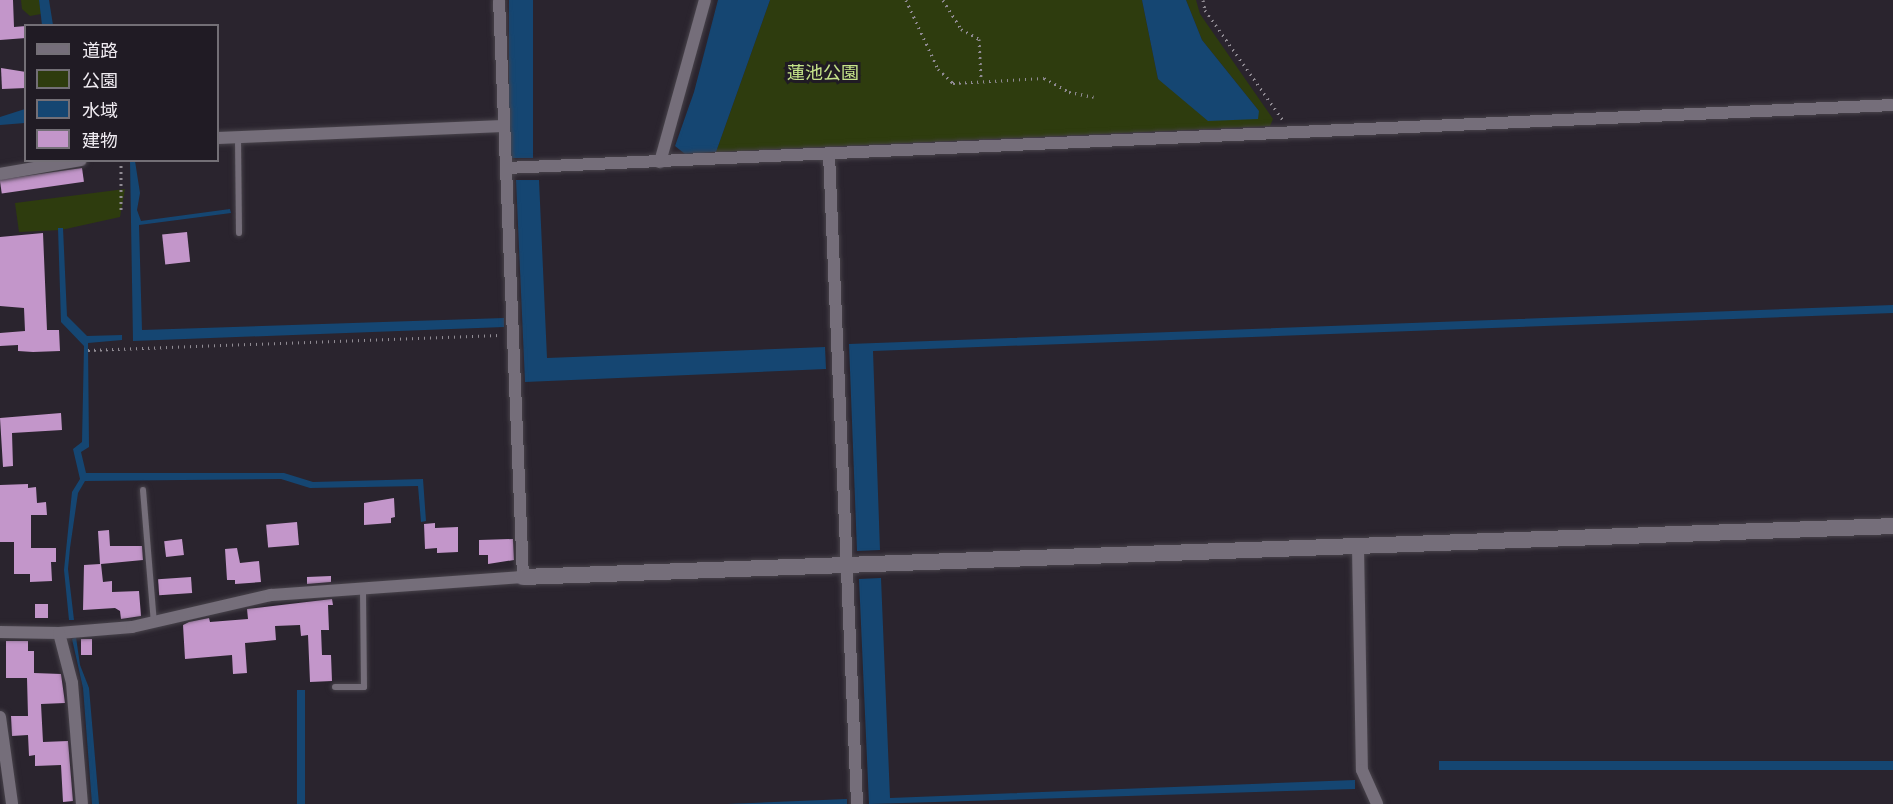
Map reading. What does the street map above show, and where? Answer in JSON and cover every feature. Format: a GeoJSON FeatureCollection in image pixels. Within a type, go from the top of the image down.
{"type":"FeatureCollection","features":[{"type":"Feature","properties":{"kind":"street"},"geometry":{"type":"LineString","coordinates":[[499,0],[523,576]]}},
{"type":"Feature","properties":{"kind":"street"},"geometry":{"type":"LineString","coordinates":[[660,162],[705,0]]}},
{"type":"Feature","properties":{"kind":"street"},"geometry":{"type":"LineString","coordinates":[[506,168],[1893,105]]}},
{"type":"Feature","properties":{"kind":"street"},"geometry":{"type":"LineString","coordinates":[[219,138],[503,126]]}},
{"type":"Feature","properties":{"kind":"street"},"geometry":{"type":"LineString","coordinates":[[829,154],[857,804]]}},
{"type":"Feature","properties":{"kind":"street"},"geometry":{"type":"LineString","coordinates":[[0,174],[69,162]]}},
{"type":"Feature","properties":{"kind":"street"},"geometry":{"type":"LineString","coordinates":[[0,632],[59,633],[154,623],[271,595],[523,576],[847,567],[1893,526]]}},
{"type":"Feature","properties":{"kind":"street"},"geometry":{"type":"LineString","coordinates":[[1358,547],[1362,770],[1377,804]]}},
{"type":"Feature","properties":{"kind":"street"},"geometry":{"type":"LineString","coordinates":[[59,633],[72,683],[82,804]]}},
{"type":"Feature","properties":{"kind":"street"},"geometry":{"type":"LineString","coordinates":[[0,717],[12,804]]}},
{"type":"Feature","properties":{"kind":"lane"},"geometry":{"type":"LineString","coordinates":[[238,137],[239,233]]}},
{"type":"Feature","properties":{"kind":"lane"},"geometry":{"type":"LineString","coordinates":[[143,490],[154,623]]}},
{"type":"Feature","properties":{"kind":"lane"},"geometry":{"type":"LineString","coordinates":[[335,687],[364,687],[363,589]]}},
{"type":"Feature","properties":{"kind":"path"},"geometry":{"type":"LineString","coordinates":[[906,0],[938,69],[953,83],[981,79],[1044,78],[1069,92],[1094,97]]}},
{"type":"Feature","properties":{"kind":"path"},"geometry":{"type":"LineString","coordinates":[[943,0],[961,29],[979,39],[981,79]]}},
{"type":"Feature","properties":{"kind":"path"},"geometry":{"type":"LineString","coordinates":[[1203,0],[1205,10],[1292,132]]}},
{"type":"Feature","properties":{"kind":"path"},"geometry":{"type":"LineString","coordinates":[[121,162],[121,211]]}},
{"type":"Feature","properties":{"kind":"path"},"geometry":{"type":"LineString","coordinates":[[88,350],[513,335]]}},
{"type":"Feature","properties":{"kind":"green space"},"geometry":{"type":"Polygon","coordinates":[[[21,0],[39,0],[41,14],[30,16],[22,9],[21,0]]]}},
{"type":"Feature","properties":{"kind":"green space","name":"蓮池公園"},"geometry":{"type":"Polygon","coordinates":[[[770,0],[1142,0],[1158,79],[1259,111],[1202,40],[1186,0],[1196,0],[1200,14],[1273,119],[1270,126],[716,152],[770,0]]]}},
{"type":"Feature","properties":{"kind":"green space"},"geometry":{"type":"Polygon","coordinates":[[[125,189],[120,217],[61,230],[19,232],[15,203],[125,189]]]}},
{"type":"Feature","properties":{"kind":"water"},"geometry":{"type":"Polygon","coordinates":[[[39,0],[49,0],[53,24],[42,24],[39,0]]]}},
{"type":"Feature","properties":{"kind":"water"},"geometry":{"type":"Polygon","coordinates":[[[509,0],[533,0],[533,158],[509,158],[509,0]]]}},
{"type":"Feature","properties":{"kind":"water"},"geometry":{"type":"Polygon","coordinates":[[[718,0],[770,0],[716,152],[685,154],[675,146],[694,92],[718,0]]]}},
{"type":"Feature","properties":{"kind":"water"},"geometry":{"type":"Polygon","coordinates":[[[1142,0],[1186,0],[1202,40],[1259,111],[1258,119],[1208,121],[1158,79],[1142,0]]]}},
{"type":"Feature","properties":{"kind":"water"},"geometry":{"type":"Polygon","coordinates":[[[24,109],[24,123],[0,125],[0,117],[24,109]]]}},
{"type":"Feature","properties":{"kind":"water"},"geometry":{"type":"Polygon","coordinates":[[[130,162],[135,162],[140,193],[137,210],[141,221],[230,209],[231,213],[139,225],[142,330],[504,318],[504,327],[133,341],[130,162]]]}},
{"type":"Feature","properties":{"kind":"water"},"geometry":{"type":"Polygon","coordinates":[[[516,180],[539,180],[547,358],[825,347],[826,369],[525,382],[516,180]]]}},
{"type":"Feature","properties":{"kind":"water"},"geometry":{"type":"Polygon","coordinates":[[[58,228],[63,228],[67,316],[87,336],[122,335],[122,340],[88,343],[89,447],[81,452],[86,473],[284,473],[313,482],[423,479],[426,521],[421,522],[418,486],[310,488],[281,479],[85,481],[78,493],[70,548],[68,569],[74,620],[69,620],[64,570],[72,492],[80,479],[73,449],[82,442],[84,346],[61,322],[58,228]]]}},
{"type":"Feature","properties":{"kind":"water"},"geometry":{"type":"Polygon","coordinates":[[[1893,305],[1893,313],[873,351],[880,550],[857,551],[849,344],[1893,305]]]}},
{"type":"Feature","properties":{"kind":"water"},"geometry":{"type":"Polygon","coordinates":[[[881,578],[890,798],[1355,780],[1355,789],[869,804],[859,579],[881,578]]]}},
{"type":"Feature","properties":{"kind":"water"},"geometry":{"type":"Polygon","coordinates":[[[76,637],[80,665],[89,688],[99,804],[92,804],[83,688],[72,639],[76,637]]]}},
{"type":"Feature","properties":{"kind":"water"},"geometry":{"type":"Polygon","coordinates":[[[297,690],[305,690],[305,804],[297,804],[297,690]]]}},
{"type":"Feature","properties":{"kind":"water"},"geometry":{"type":"Polygon","coordinates":[[[1439,761],[1893,761],[1893,770],[1439,770],[1439,761]]]}},
{"type":"Feature","properties":{"kind":"water"},"geometry":{"type":"Polygon","coordinates":[[[847,799],[847,804],[727,804],[847,799]]]}},
{"type":"Feature","properties":{"kind":"building"},"geometry":{"type":"Polygon","coordinates":[[[0,0],[13,0],[14,27],[24,26],[24,38],[0,40],[0,0]]]}},
{"type":"Feature","properties":{"kind":"building"},"geometry":{"type":"Polygon","coordinates":[[[1,68],[24,72],[24,88],[2,89],[1,68]]]}},
{"type":"Feature","properties":{"kind":"building"},"geometry":{"type":"Polygon","coordinates":[[[82,168],[84,182],[2,193],[0,180],[82,168]]]}},
{"type":"Feature","properties":{"kind":"building"},"geometry":{"type":"Polygon","coordinates":[[[187,232],[190,262],[165,264],[162,235],[187,232]]]}},
{"type":"Feature","properties":{"kind":"building"},"geometry":{"type":"Polygon","coordinates":[[[43,233],[47,330],[59,330],[60,351],[18,351],[18,345],[0,346],[0,333],[25,331],[24,308],[0,306],[0,237],[43,233]]]}},
{"type":"Feature","properties":{"kind":"building"},"geometry":{"type":"Polygon","coordinates":[[[61,413],[62,430],[12,433],[13,466],[3,467],[0,418],[61,413]]]}},
{"type":"Feature","properties":{"kind":"building"},"geometry":{"type":"Polygon","coordinates":[[[28,484],[28,488],[36,487],[37,503],[46,502],[47,515],[31,515],[31,548],[56,548],[56,562],[51,562],[52,581],[30,582],[30,574],[14,574],[14,542],[0,542],[0,485],[28,484]]]}},
{"type":"Feature","properties":{"kind":"building"},"geometry":{"type":"Polygon","coordinates":[[[394,498],[395,517],[391,518],[391,523],[364,525],[364,503],[394,498]]]}},
{"type":"Feature","properties":{"kind":"building"},"geometry":{"type":"Polygon","coordinates":[[[297,522],[299,545],[268,548],[266,525],[297,522]]]}},
{"type":"Feature","properties":{"kind":"building"},"geometry":{"type":"Polygon","coordinates":[[[435,523],[435,528],[458,527],[458,552],[437,553],[437,548],[425,549],[424,524],[435,523]]]}},
{"type":"Feature","properties":{"kind":"building"},"geometry":{"type":"Polygon","coordinates":[[[109,530],[110,546],[142,546],[143,560],[101,564],[103,582],[112,581],[112,592],[139,591],[141,616],[121,619],[120,611],[115,608],[83,610],[84,565],[100,564],[98,531],[109,530]]]}},
{"type":"Feature","properties":{"kind":"building"},"geometry":{"type":"Polygon","coordinates":[[[182,539],[184,555],[166,557],[164,541],[182,539]]]}},
{"type":"Feature","properties":{"kind":"building"},"geometry":{"type":"Polygon","coordinates":[[[513,539],[514,560],[488,564],[488,555],[479,555],[479,540],[513,539]]]}},
{"type":"Feature","properties":{"kind":"building"},"geometry":{"type":"Polygon","coordinates":[[[237,548],[240,563],[259,561],[261,582],[235,584],[235,580],[227,580],[225,549],[237,548]]]}},
{"type":"Feature","properties":{"kind":"building"},"geometry":{"type":"Polygon","coordinates":[[[331,576],[331,582],[307,584],[307,577],[331,576]]]}},
{"type":"Feature","properties":{"kind":"building"},"geometry":{"type":"Polygon","coordinates":[[[191,577],[192,593],[159,595],[158,579],[191,577]]]}},
{"type":"Feature","properties":{"kind":"building"},"geometry":{"type":"Polygon","coordinates":[[[332,599],[333,605],[328,605],[329,630],[321,630],[322,655],[331,655],[332,681],[310,682],[308,635],[301,636],[300,625],[275,626],[276,640],[245,643],[247,673],[233,674],[232,655],[185,659],[183,625],[189,622],[209,618],[210,622],[248,619],[247,609],[332,599]]]}},
{"type":"Feature","properties":{"kind":"building"},"geometry":{"type":"Polygon","coordinates":[[[35,604],[48,604],[48,618],[35,618],[35,604]]]}},
{"type":"Feature","properties":{"kind":"building"},"geometry":{"type":"Polygon","coordinates":[[[81,639],[92,639],[92,655],[81,655],[81,639]]]}},
{"type":"Feature","properties":{"kind":"building"},"geometry":{"type":"Polygon","coordinates":[[[6,641],[28,641],[28,651],[34,651],[34,673],[61,674],[65,703],[41,704],[43,742],[68,741],[73,801],[63,802],[61,765],[35,766],[35,755],[29,756],[28,735],[12,736],[11,716],[28,716],[27,678],[6,678],[6,641]]]}}]}
